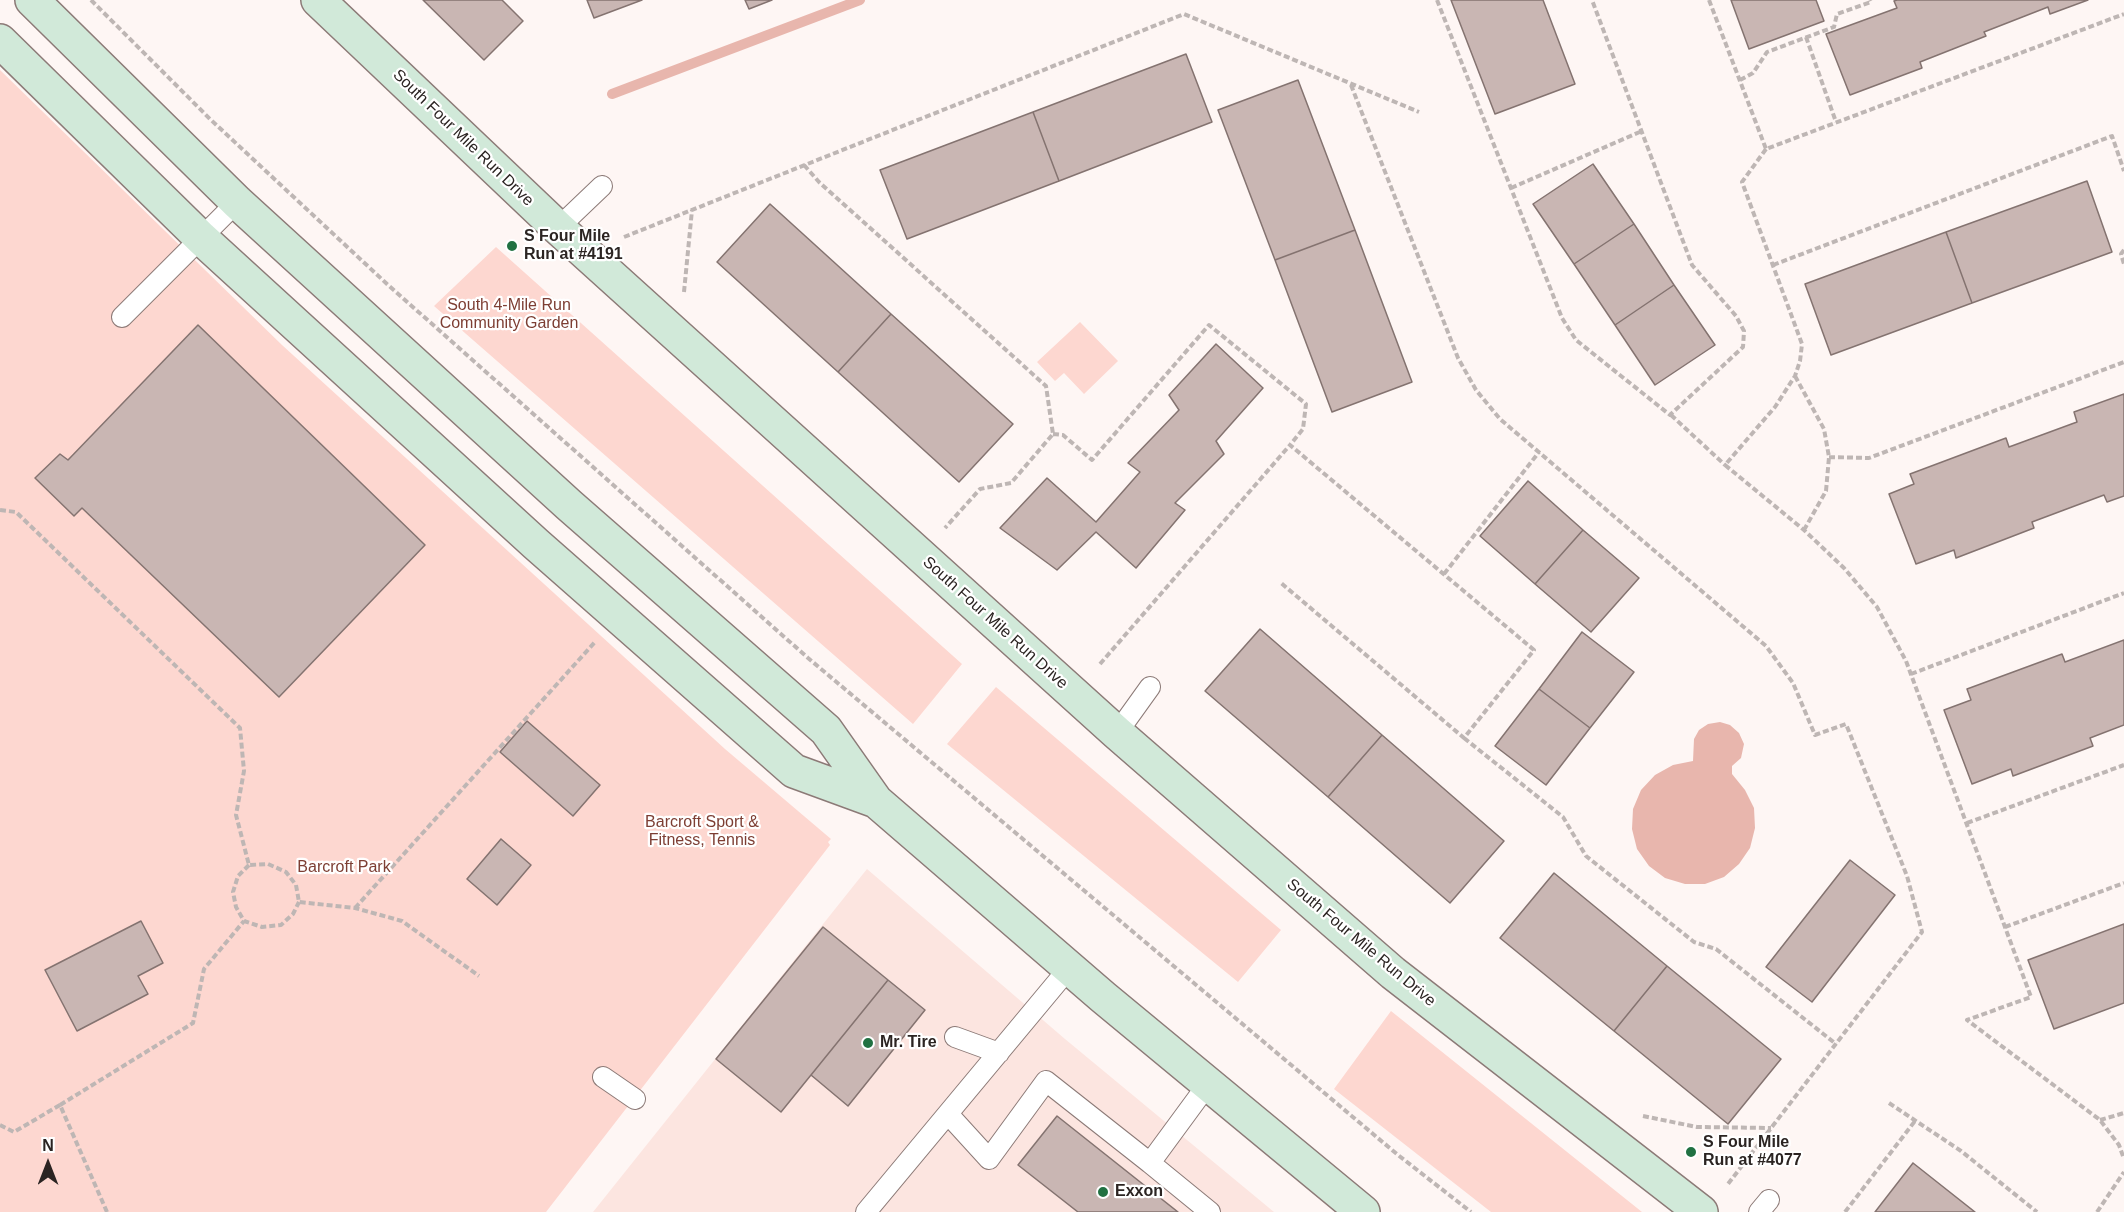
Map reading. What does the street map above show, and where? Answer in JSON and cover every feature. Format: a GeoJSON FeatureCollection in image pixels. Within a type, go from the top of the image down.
{"type":"FeatureCollection","features":[{"type":"Feature","properties":{"kind":"main road"},"geometry":{"type":"LineString","coordinates":[[32,0],[237,202],[569,504],[826,730],[876,801],[1070,968],[1363,1212]]}},
{"type":"Feature","properties":{"kind":"main road","name":"South Four Mile Run Drive"},"geometry":{"type":"LineString","coordinates":[[318,0],[558,228],[1117,733],[1393,973],[1701,1212]]}},
{"type":"Feature","properties":{"kind":"main road"},"geometry":{"type":"LineString","coordinates":[[0,41],[201,238],[545,552],[794,771],[876,801]]}},
{"type":"Feature","properties":{"kind":"lane"},"geometry":{"type":"LineString","coordinates":[[558,228],[602,186]]}},
{"type":"Feature","properties":{"kind":"lane"},"geometry":{"type":"LineString","coordinates":[[122,317],[237,202]]}},
{"type":"Feature","properties":{"kind":"lane"},"geometry":{"type":"LineString","coordinates":[[1117,733],[1150,687]]}},
{"type":"Feature","properties":{"kind":"lane"},"geometry":{"type":"LineString","coordinates":[[866,1212],[1070,968]]}},
{"type":"Feature","properties":{"kind":"lane"},"geometry":{"type":"LineString","coordinates":[[955,1037],[999,1053]]}},
{"type":"Feature","properties":{"kind":"lane"},"geometry":{"type":"LineString","coordinates":[[603,1077],[635,1099]]}},
{"type":"Feature","properties":{"kind":"lane"},"geometry":{"type":"LineString","coordinates":[[948,1114],[989,1159],[1046,1082],[1210,1212]]}},
{"type":"Feature","properties":{"kind":"lane"},"geometry":{"type":"LineString","coordinates":[[1150,1163],[1208,1084]]}},
{"type":"Feature","properties":{"kind":"path"},"geometry":{"type":"LineString","coordinates":[[92,0],[210,119],[387,284],[808,658],[1371,1133],[1471,1212]]}},
{"type":"Feature","properties":{"kind":"path"},"geometry":{"type":"LineString","coordinates":[[1437,0],[1562,318],[1576,340],[1670,415],[1725,465],[1804,530],[1844,568],[1877,607],[1911,674],[2031,997],[1967,1020],[2100,1120],[2119,1145],[2124,1159]]}},
{"type":"Feature","properties":{"kind":"path"},"geometry":{"type":"LineString","coordinates":[[1592,0],[1692,265],[1736,316],[1743,331],[1743,347],[1670,415]]}},
{"type":"Feature","properties":{"kind":"path"},"geometry":{"type":"LineString","coordinates":[[1710,0],[1766,149]]}},
{"type":"Feature","properties":{"kind":"path"},"geometry":{"type":"LineString","coordinates":[[1740,80],[1753,73],[1767,52],[1834,27],[1837,14],[1871,2],[1870,0]]}},
{"type":"Feature","properties":{"kind":"path"},"geometry":{"type":"LineString","coordinates":[[624,237],[1184,14],[1419,112]]}},
{"type":"Feature","properties":{"kind":"path"},"geometry":{"type":"LineString","coordinates":[[1725,465],[1775,407],[1795,376],[1802,344],[1742,182],[1766,149],[2124,14]]}},
{"type":"Feature","properties":{"kind":"path"},"geometry":{"type":"LineString","coordinates":[[1806,37],[1836,122]]}},
{"type":"Feature","properties":{"kind":"path"},"geometry":{"type":"LineString","coordinates":[[1351,85],[1458,358],[1476,390],[1500,419],[1766,646],[1793,682],[1815,735],[1846,724],[1907,876],[1922,932],[1728,1184]]}},
{"type":"Feature","properties":{"kind":"path"},"geometry":{"type":"LineString","coordinates":[[1511,188],[1642,131]]}},
{"type":"Feature","properties":{"kind":"path"},"geometry":{"type":"LineString","coordinates":[[1773,265],[2112,136],[2124,171]]}},
{"type":"Feature","properties":{"kind":"path"},"geometry":{"type":"LineString","coordinates":[[804,165],[819,182],[1046,386],[1053,434],[1011,483],[980,489],[945,528]]}},
{"type":"Feature","properties":{"kind":"path"},"geometry":{"type":"LineString","coordinates":[[684,293],[692,210]]}},
{"type":"Feature","properties":{"kind":"path"},"geometry":{"type":"LineString","coordinates":[[2124,250],[2121,254],[2124,264]]}},
{"type":"Feature","properties":{"kind":"path"},"geometry":{"type":"LineString","coordinates":[[1053,434],[1063,435],[1092,460],[1209,325],[1306,404],[1303,429],[1100,664]]}},
{"type":"Feature","properties":{"kind":"path"},"geometry":{"type":"LineString","coordinates":[[1829,457],[1869,458],[2124,362]]}},
{"type":"Feature","properties":{"kind":"path"},"geometry":{"type":"LineString","coordinates":[[1795,376],[1824,429],[1829,457],[1826,491],[1804,530]]}},
{"type":"Feature","properties":{"kind":"path"},"geometry":{"type":"LineString","coordinates":[[1290,445],[1534,650],[1464,738]]}},
{"type":"Feature","properties":{"kind":"path"},"geometry":{"type":"LineString","coordinates":[[1444,574],[1539,452]]}},
{"type":"Feature","properties":{"kind":"path"},"geometry":{"type":"LineString","coordinates":[[0,510],[16,512],[240,728],[244,771],[236,815],[249,866]]}},
{"type":"Feature","properties":{"kind":"path"},"geometry":{"type":"LineString","coordinates":[[1281,584],[1464,738],[1563,817],[1586,856],[1694,942],[1716,949],[1836,1044]]}},
{"type":"Feature","properties":{"kind":"path"},"geometry":{"type":"LineString","coordinates":[[1911,674],[2124,593]]}},
{"type":"Feature","properties":{"kind":"path"},"geometry":{"type":"LineString","coordinates":[[355,908],[596,641]]}},
{"type":"Feature","properties":{"kind":"path"},"geometry":{"type":"LineString","coordinates":[[1967,823],[2124,765]]}},
{"type":"Feature","properties":{"kind":"path"},"geometry":{"type":"LineString","coordinates":[[268,864],[286,872],[296,885],[299,902],[293,914],[282,926],[262,927],[244,921],[236,907],[233,892],[238,876],[249,866],[268,864]]}},
{"type":"Feature","properties":{"kind":"path"},"geometry":{"type":"LineString","coordinates":[[2005,927],[2124,883]]}},
{"type":"Feature","properties":{"kind":"path"},"geometry":{"type":"LineString","coordinates":[[299,902],[355,908],[402,921],[479,976]]}},
{"type":"Feature","properties":{"kind":"path"},"geometry":{"type":"LineString","coordinates":[[0,1125],[14,1132],[192,1023],[204,969],[244,921]]}},
{"type":"Feature","properties":{"kind":"path"},"geometry":{"type":"LineString","coordinates":[[1889,1103],[1961,1151],[2037,1212]]}},
{"type":"Feature","properties":{"kind":"path"},"geometry":{"type":"LineString","coordinates":[[60,1105],[107,1212]]}},
{"type":"Feature","properties":{"kind":"path"},"geometry":{"type":"LineString","coordinates":[[2100,1120],[2124,1113]]}},
{"type":"Feature","properties":{"kind":"path"},"geometry":{"type":"LineString","coordinates":[[1643,1116],[1697,1127],[1772,1128]]}},
{"type":"Feature","properties":{"kind":"path"},"geometry":{"type":"LineString","coordinates":[[1845,1212],[1915,1121]]}},
{"type":"Feature","properties":{"kind":"path"},"geometry":{"type":"LineString","coordinates":[[2097,1212],[2124,1172]]}},
{"type":"Feature","properties":{"kind":"shaded area"},"geometry":{"type":"Polygon","coordinates":[[[1720,722],[1730,725],[1739,733],[1744,744],[1741,758],[1732,766],[1732,774],[1745,790],[1754,808],[1755,828],[1750,848],[1739,864],[1724,877],[1705,884],[1685,884],[1665,878],[1649,866],[1637,849],[1632,829],[1633,809],[1641,790],[1655,775],[1673,765],[1693,761],[1694,739],[1699,730],[1708,724],[1720,722]]]}},
{"type":"Feature","properties":{"kind":"shaded area"},"geometry":{"type":"Polygon","coordinates":[[[867,869],[1065,1039],[1274,1212],[593,1212],[867,869]]]}},
{"type":"Feature","properties":{"kind":"green space","name":"Barcroft Park"},"geometry":{"type":"Polygon","coordinates":[[[0,70],[282,345],[725,749],[831,839],[828,842],[830,845],[546,1212],[0,1212],[0,70]]]}},
{"type":"Feature","properties":{"kind":"green space","name":"South 4-Mile Run Community Garden"},"geometry":{"type":"Polygon","coordinates":[[[496,247],[962,664],[913,724],[434,306],[496,247]]]}},
{"type":"Feature","properties":{"kind":"green space"},"geometry":{"type":"Polygon","coordinates":[[[1080,322],[1118,361],[1084,394],[1064,373],[1055,381],[1037,362],[1080,322]]]}},
{"type":"Feature","properties":{"kind":"green space"},"geometry":{"type":"Polygon","coordinates":[[[996,687],[1281,930],[1238,982],[947,744],[996,687]]]}},
{"type":"Feature","properties":{"kind":"green space"},"geometry":{"type":"Polygon","coordinates":[[[1391,1011],[1642,1212],[1491,1212],[1334,1089],[1391,1011]]]}},
{"type":"Feature","properties":{"kind":"building"},"geometry":{"type":"Polygon","coordinates":[[[423,0],[502,0],[523,21],[484,60],[423,0]]]}},
{"type":"Feature","properties":{"kind":"building"},"geometry":{"type":"Polygon","coordinates":[[[587,0],[642,0],[594,18],[587,0]]]}},
{"type":"Feature","properties":{"kind":"building"},"geometry":{"type":"Polygon","coordinates":[[[745,0],[772,0],[749,9],[745,0]]]}},
{"type":"Feature","properties":{"kind":"building"},"geometry":{"type":"Polygon","coordinates":[[[1451,0],[1543,0],[1575,84],[1495,114],[1451,0]]]}},
{"type":"Feature","properties":{"kind":"building"},"geometry":{"type":"Polygon","coordinates":[[[1731,0],[1816,0],[1824,21],[1749,49],[1731,0]]]}},
{"type":"Feature","properties":{"kind":"building"},"geometry":{"type":"Polygon","coordinates":[[[1897,0],[2088,0],[2050,14],[2048,7],[1984,32],[1986,36],[1920,62],[1922,68],[1850,95],[1826,34],[1897,8],[1894,1],[1897,0]]]}},
{"type":"Feature","properties":{"kind":"building"},"geometry":{"type":"Polygon","coordinates":[[[1186,54],[1212,122],[1059,181],[1033,112],[1186,54]]]}},
{"type":"Feature","properties":{"kind":"building"},"geometry":{"type":"Polygon","coordinates":[[[1298,80],[1355,230],[1275,260],[1218,110],[1298,80]]]}},
{"type":"Feature","properties":{"kind":"building"},"geometry":{"type":"Polygon","coordinates":[[[1033,112],[1059,181],[907,239],[880,170],[1033,112]]]}},
{"type":"Feature","properties":{"kind":"building"},"geometry":{"type":"Polygon","coordinates":[[[1593,164],[1634,224],[1574,264],[1533,204],[1593,164]]]}},
{"type":"Feature","properties":{"kind":"building"},"geometry":{"type":"Polygon","coordinates":[[[2087,181],[2112,252],[1972,303],[1946,232],[2087,181]]]}},
{"type":"Feature","properties":{"kind":"building"},"geometry":{"type":"Polygon","coordinates":[[[770,204],[891,314],[838,372],[717,262],[770,204]]]}},
{"type":"Feature","properties":{"kind":"building"},"geometry":{"type":"Polygon","coordinates":[[[1634,224],[1674,285],[1615,325],[1574,264],[1634,224]]]}},
{"type":"Feature","properties":{"kind":"building"},"geometry":{"type":"Polygon","coordinates":[[[1355,230],[1412,382],[1332,412],[1275,260],[1355,230]]]}},
{"type":"Feature","properties":{"kind":"building"},"geometry":{"type":"Polygon","coordinates":[[[1946,232],[1972,303],[1831,355],[1805,284],[1946,232]]]}},
{"type":"Feature","properties":{"kind":"building"},"geometry":{"type":"Polygon","coordinates":[[[1674,285],[1715,345],[1655,385],[1615,325],[1674,285]]]}},
{"type":"Feature","properties":{"kind":"building"},"geometry":{"type":"Polygon","coordinates":[[[891,314],[1013,424],[959,482],[838,372],[891,314]]]}},
{"type":"Feature","properties":{"kind":"building"},"geometry":{"type":"Polygon","coordinates":[[[198,325],[425,545],[279,697],[82,508],[74,516],[35,478],[60,454],[68,460],[198,325]]]}},
{"type":"Feature","properties":{"kind":"building"},"geometry":{"type":"Polygon","coordinates":[[[1216,344],[1263,388],[1216,441],[1224,454],[1175,503],[1185,510],[1136,568],[1096,532],[1057,570],[1000,528],[1047,478],[1096,522],[1140,472],[1128,463],[1179,410],[1169,395],[1216,344]]]}},
{"type":"Feature","properties":{"kind":"building"},"geometry":{"type":"Polygon","coordinates":[[[2124,394],[2124,496],[2107,502],[2104,495],[2032,522],[2034,528],[1956,558],[1954,550],[1916,564],[1889,494],[1914,484],[1910,474],[2006,438],[2009,447],[2077,422],[2074,412],[2124,394]]]}},
{"type":"Feature","properties":{"kind":"building"},"geometry":{"type":"Polygon","coordinates":[[[1528,481],[1583,530],[1535,584],[1480,536],[1528,481]]]}},
{"type":"Feature","properties":{"kind":"building"},"geometry":{"type":"Polygon","coordinates":[[[1583,530],[1639,578],[1591,632],[1535,584],[1583,530]]]}},
{"type":"Feature","properties":{"kind":"building"},"geometry":{"type":"Polygon","coordinates":[[[1260,629],[1382,735],[1328,797],[1205,691],[1260,629]]]}},
{"type":"Feature","properties":{"kind":"building"},"geometry":{"type":"Polygon","coordinates":[[[1582,632],[1634,672],[1590,728],[1539,689],[1582,632]]]}},
{"type":"Feature","properties":{"kind":"building"},"geometry":{"type":"Polygon","coordinates":[[[2124,640],[2124,725],[2090,738],[2093,746],[2013,776],[2011,769],[1972,784],[1944,710],[1971,700],[1967,689],[2062,654],[2065,662],[2124,640]]]}},
{"type":"Feature","properties":{"kind":"building"},"geometry":{"type":"Polygon","coordinates":[[[1539,689],[1590,728],[1546,785],[1495,746],[1539,689]]]}},
{"type":"Feature","properties":{"kind":"building"},"geometry":{"type":"Polygon","coordinates":[[[527,721],[600,785],[573,816],[500,752],[527,721]]]}},
{"type":"Feature","properties":{"kind":"building"},"geometry":{"type":"Polygon","coordinates":[[[1382,735],[1504,841],[1450,903],[1328,797],[1382,735]]]}},
{"type":"Feature","properties":{"kind":"building"},"geometry":{"type":"Polygon","coordinates":[[[501,839],[531,865],[497,905],[467,879],[501,839]]]}},
{"type":"Feature","properties":{"kind":"building"},"geometry":{"type":"Polygon","coordinates":[[[1850,860],[1895,895],[1812,1002],[1766,967],[1850,860]]]}},
{"type":"Feature","properties":{"kind":"building"},"geometry":{"type":"Polygon","coordinates":[[[1554,873],[1667,966],[1614,1031],[1500,938],[1554,873]]]}},
{"type":"Feature","properties":{"kind":"building"},"geometry":{"type":"Polygon","coordinates":[[[141,921],[163,963],[138,976],[148,994],[77,1031],[45,970],[141,921]]]}},
{"type":"Feature","properties":{"kind":"building"},"geometry":{"type":"Polygon","coordinates":[[[2124,924],[2124,1003],[2054,1029],[2028,960],[2124,924]]]}},
{"type":"Feature","properties":{"kind":"building"},"geometry":{"type":"Polygon","coordinates":[[[823,927],[888,980],[781,1112],[716,1059],[823,927]]]}},
{"type":"Feature","properties":{"kind":"building"},"geometry":{"type":"Polygon","coordinates":[[[1667,966],[1781,1059],[1728,1124],[1614,1031],[1667,966]]]}},
{"type":"Feature","properties":{"kind":"building","name":"Mr. Tire"},"geometry":{"type":"Polygon","coordinates":[[[888,980],[925,1010],[848,1106],[811,1075],[888,980]]]}},
{"type":"Feature","properties":{"kind":"building"},"geometry":{"type":"Polygon","coordinates":[[[1057,1116],[1178,1212],[1078,1212],[1018,1165],[1057,1116]]]}},
{"type":"Feature","properties":{"kind":"building"},"geometry":{"type":"Polygon","coordinates":[[[1913,1163],[1975,1212],[1875,1212],[1913,1163]]]}},
{"type":"Feature","properties":{"kind":"waterway"},"geometry":{"type":"LineString","coordinates":[[612,94],[860,0]]}},
{"type":"Feature","properties":{"kind":"place","name":"S Four Mile Run at #4191"},"geometry":{"type":"Point","coordinates":[512,246]}},
{"type":"Feature","properties":{"kind":"place","name":"Mr. Tire"},"geometry":{"type":"Point","coordinates":[868,1043]}},
{"type":"Feature","properties":{"kind":"place","name":"S Four Mile Run at #4077"},"geometry":{"type":"Point","coordinates":[1691,1152]}},
{"type":"Feature","properties":{"kind":"place","name":"Exxon"},"geometry":{"type":"Point","coordinates":[1103,1192]}},
{"type":"Feature","properties":{"kind":"park label","name":"Barcroft Sport & Fitness, Tennis"},"geometry":{"type":"Point","coordinates":[702,832]}}]}
